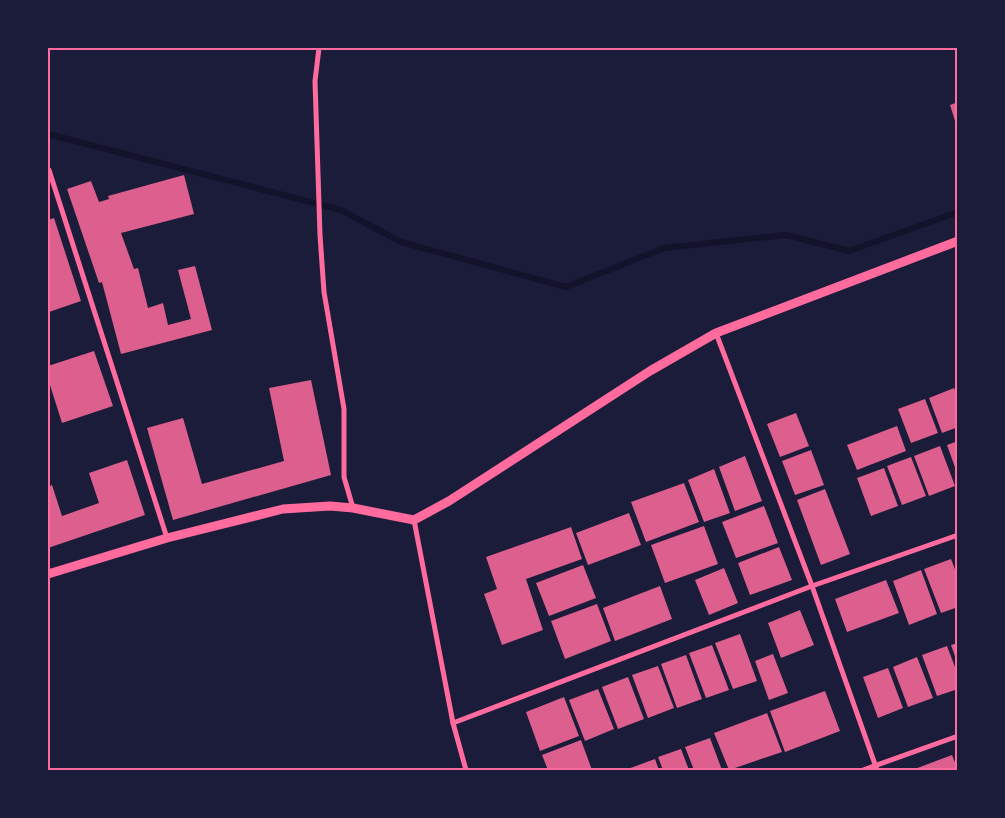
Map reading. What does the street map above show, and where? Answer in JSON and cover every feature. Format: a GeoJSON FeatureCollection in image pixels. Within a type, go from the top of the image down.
{"type":"FeatureCollection","features":[{"type":"Feature","properties":{"kind":"street"},"geometry":{"type":"LineString","coordinates":[[319,48],[316,81],[320,235],[324,292],[344,409],[344,477],[353,508]]}},
{"type":"Feature","properties":{"kind":"street"},"geometry":{"type":"LineString","coordinates":[[49,170],[167,538]]}},
{"type":"Feature","properties":{"kind":"street"},"geometry":{"type":"LineString","coordinates":[[48,574],[167,538],[283,509],[330,506],[353,508],[414,520],[449,501],[650,371],[716,333],[958,241]]}},
{"type":"Feature","properties":{"kind":"street"},"geometry":{"type":"LineString","coordinates":[[716,333],[812,586],[877,768]]}},
{"type":"Feature","properties":{"kind":"street"},"geometry":{"type":"LineString","coordinates":[[414,520],[453,723],[466,770]]}},
{"type":"Feature","properties":{"kind":"street"},"geometry":{"type":"LineString","coordinates":[[453,723],[812,586],[958,534]]}},
{"type":"Feature","properties":{"kind":"street"},"geometry":{"type":"LineString","coordinates":[[863,770],[877,768],[958,736]]}},
{"type":"Feature","properties":{"kind":"building"},"geometry":{"type":"Polygon","coordinates":[[[958,102],[958,127],[957,127],[950,105],[958,102]]]}},
{"type":"Feature","properties":{"kind":"building"},"geometry":{"type":"Polygon","coordinates":[[[184,175],[194,214],[121,233],[134,269],[138,268],[148,308],[163,303],[168,325],[191,319],[178,270],[195,266],[212,330],[121,354],[102,282],[99,283],[67,189],[91,181],[99,202],[109,199],[108,196],[184,175]]]}},
{"type":"Feature","properties":{"kind":"building"},"geometry":{"type":"Polygon","coordinates":[[[54,218],[81,301],[49,312],[48,220],[54,218]]]}},
{"type":"Feature","properties":{"kind":"building"},"geometry":{"type":"Polygon","coordinates":[[[94,351],[113,406],[62,423],[50,385],[48,386],[48,366],[94,351]]]}},
{"type":"Feature","properties":{"kind":"building"},"geometry":{"type":"Polygon","coordinates":[[[311,380],[331,475],[173,520],[147,428],[183,418],[202,484],[284,461],[269,388],[311,380]]]}},
{"type":"Feature","properties":{"kind":"building"},"geometry":{"type":"Polygon","coordinates":[[[954,388],[958,397],[958,427],[942,433],[929,398],[954,388]]]}},
{"type":"Feature","properties":{"kind":"building"},"geometry":{"type":"Polygon","coordinates":[[[925,399],[938,433],[911,443],[898,409],[925,399]]]}},
{"type":"Feature","properties":{"kind":"building"},"geometry":{"type":"Polygon","coordinates":[[[796,413],[809,446],[780,457],[767,424],[796,413]]]}},
{"type":"Feature","properties":{"kind":"building"},"geometry":{"type":"Polygon","coordinates":[[[897,426],[906,451],[857,470],[847,445],[897,426]]]}},
{"type":"Feature","properties":{"kind":"building"},"geometry":{"type":"Polygon","coordinates":[[[958,441],[958,473],[957,473],[947,445],[958,441]]]}},
{"type":"Feature","properties":{"kind":"building"},"geometry":{"type":"Polygon","coordinates":[[[940,446],[955,486],[929,496],[914,456],[940,446]]]}},
{"type":"Feature","properties":{"kind":"building"},"geometry":{"type":"Polygon","coordinates":[[[811,450],[824,485],[795,495],[782,461],[811,450]]]}},
{"type":"Feature","properties":{"kind":"building"},"geometry":{"type":"Polygon","coordinates":[[[745,456],[762,501],[735,511],[719,467],[745,456]]]}},
{"type":"Feature","properties":{"kind":"building"},"geometry":{"type":"Polygon","coordinates":[[[911,457],[926,496],[902,505],[887,466],[911,457]]]}},
{"type":"Feature","properties":{"kind":"building"},"geometry":{"type":"Polygon","coordinates":[[[127,460],[145,515],[48,548],[48,487],[52,485],[62,516],[99,503],[89,473],[127,460]]]}},
{"type":"Feature","properties":{"kind":"building"},"geometry":{"type":"Polygon","coordinates":[[[884,468],[898,506],[871,516],[857,478],[884,468]]]}},
{"type":"Feature","properties":{"kind":"building"},"geometry":{"type":"Polygon","coordinates":[[[714,469],[730,513],[704,522],[688,480],[714,469]]]}},
{"type":"Feature","properties":{"kind":"building"},"geometry":{"type":"Polygon","coordinates":[[[684,483],[699,522],[646,542],[631,502],[684,483]]]}},
{"type":"Feature","properties":{"kind":"building"},"geometry":{"type":"Polygon","coordinates":[[[825,489],[850,554],[821,565],[797,500],[825,489]]]}},
{"type":"Feature","properties":{"kind":"building"},"geometry":{"type":"Polygon","coordinates":[[[764,506],[778,543],[736,558],[722,522],[764,506]]]}},
{"type":"Feature","properties":{"kind":"building"},"geometry":{"type":"Polygon","coordinates":[[[629,513],[641,545],[588,565],[576,533],[629,513]]]}},
{"type":"Feature","properties":{"kind":"building"},"geometry":{"type":"Polygon","coordinates":[[[704,526],[718,564],[665,583],[651,545],[704,526]]]}},
{"type":"Feature","properties":{"kind":"building"},"geometry":{"type":"Polygon","coordinates":[[[571,527],[582,559],[526,579],[543,630],[502,645],[484,594],[497,589],[486,557],[571,527]]]}},
{"type":"Feature","properties":{"kind":"building"},"geometry":{"type":"Polygon","coordinates":[[[779,547],[792,580],[750,595],[738,563],[779,547]]]}},
{"type":"Feature","properties":{"kind":"building"},"geometry":{"type":"Polygon","coordinates":[[[951,559],[958,577],[958,607],[941,613],[924,569],[951,559]]]}},
{"type":"Feature","properties":{"kind":"building"},"geometry":{"type":"Polygon","coordinates":[[[583,565],[596,598],[549,616],[536,583],[583,565]]]}},
{"type":"Feature","properties":{"kind":"building"},"geometry":{"type":"Polygon","coordinates":[[[724,568],[738,603],[709,615],[695,580],[724,568]]]}},
{"type":"Feature","properties":{"kind":"building"},"geometry":{"type":"Polygon","coordinates":[[[921,570],[937,614],[909,625],[893,581],[921,570]]]}},
{"type":"Feature","properties":{"kind":"building"},"geometry":{"type":"Polygon","coordinates":[[[886,580],[899,613],[847,632],[835,599],[886,580]]]}},
{"type":"Feature","properties":{"kind":"building"},"geometry":{"type":"Polygon","coordinates":[[[660,586],[672,619],[615,641],[603,608],[660,586]]]}},
{"type":"Feature","properties":{"kind":"building"},"geometry":{"type":"Polygon","coordinates":[[[597,604],[611,641],[565,659],[551,621],[597,604]]]}},
{"type":"Feature","properties":{"kind":"building"},"geometry":{"type":"Polygon","coordinates":[[[800,610],[814,645],[781,658],[768,623],[800,610]]]}},
{"type":"Feature","properties":{"kind":"building"},"geometry":{"type":"Polygon","coordinates":[[[740,634],[757,681],[733,689],[715,643],[740,634]]]}},
{"type":"Feature","properties":{"kind":"building"},"geometry":{"type":"Polygon","coordinates":[[[958,643],[958,662],[957,662],[951,645],[958,643]]]}},
{"type":"Feature","properties":{"kind":"building"},"geometry":{"type":"Polygon","coordinates":[[[712,645],[729,690],[706,698],[689,653],[712,645]]]}},
{"type":"Feature","properties":{"kind":"building"},"geometry":{"type":"Polygon","coordinates":[[[947,646],[958,675],[958,689],[937,696],[922,655],[947,646]]]}},
{"type":"Feature","properties":{"kind":"building"},"geometry":{"type":"Polygon","coordinates":[[[773,654],[788,693],[769,700],[755,661],[773,654]]]}},
{"type":"Feature","properties":{"kind":"building"},"geometry":{"type":"Polygon","coordinates":[[[686,655],[702,699],[677,708],[661,664],[686,655]]]}},
{"type":"Feature","properties":{"kind":"building"},"geometry":{"type":"Polygon","coordinates":[[[917,657],[933,698],[908,707],[893,667],[917,657]]]}},
{"type":"Feature","properties":{"kind":"building"},"geometry":{"type":"Polygon","coordinates":[[[658,666],[674,708],[648,718],[632,675],[658,666]]]}},
{"type":"Feature","properties":{"kind":"building"},"geometry":{"type":"Polygon","coordinates":[[[888,668],[903,708],[878,718],[863,677],[888,668]]]}},
{"type":"Feature","properties":{"kind":"building"},"geometry":{"type":"Polygon","coordinates":[[[628,677],[644,719],[618,729],[602,687],[628,677]]]}},
{"type":"Feature","properties":{"kind":"building"},"geometry":{"type":"Polygon","coordinates":[[[598,689],[614,729],[585,741],[569,700],[598,689]]]}},
{"type":"Feature","properties":{"kind":"building"},"geometry":{"type":"Polygon","coordinates":[[[825,691],[840,731],[785,752],[770,711],[825,691]]]}},
{"type":"Feature","properties":{"kind":"building"},"geometry":{"type":"Polygon","coordinates":[[[564,697],[579,736],[540,751],[526,712],[564,697]]]}},
{"type":"Feature","properties":{"kind":"building"},"geometry":{"type":"Polygon","coordinates":[[[767,713],[782,752],[729,770],[714,733],[767,713]]]}},
{"type":"Feature","properties":{"kind":"building"},"geometry":{"type":"Polygon","coordinates":[[[710,738],[722,770],[694,770],[685,747],[710,738]]]}},
{"type":"Feature","properties":{"kind":"building"},"geometry":{"type":"Polygon","coordinates":[[[581,740],[592,770],[548,770],[542,755],[581,740]]]}},
{"type":"Feature","properties":{"kind":"building"},"geometry":{"type":"Polygon","coordinates":[[[681,749],[689,770],[663,770],[658,757],[681,749]]]}},
{"type":"Feature","properties":{"kind":"building"},"geometry":{"type":"Polygon","coordinates":[[[952,755],[958,770],[912,770],[952,755]]]}},
{"type":"Feature","properties":{"kind":"building"},"geometry":{"type":"Polygon","coordinates":[[[655,759],[659,770],[625,770],[655,759]]]}},
{"type":"Feature","properties":{"kind":"waterway"},"geometry":{"type":"LineString","coordinates":[[48,134],[341,210],[401,242],[566,287],[664,248],[786,235],[849,251],[958,212]]}}]}
